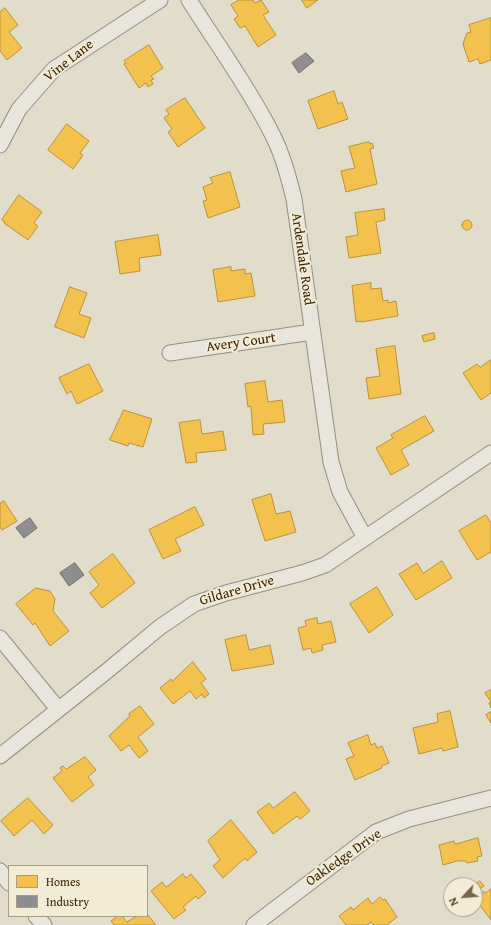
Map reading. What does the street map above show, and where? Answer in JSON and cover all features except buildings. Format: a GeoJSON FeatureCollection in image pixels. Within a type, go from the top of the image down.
{"type":"FeatureCollection","features":[{"type":"Feature","properties":{"kind":"street","name":"Vine Lane"},"geometry":{"type":"LineString","coordinates":[[0,145],[4,128],[54,69],[160,0]]}},
{"type":"Feature","properties":{"kind":"street","name":"Ardendale Road"},"geometry":{"type":"LineString","coordinates":[[189,0],[253,101],[270,130],[284,162],[294,199],[331,462],[340,492],[365,538]]}},
{"type":"Feature","properties":{"kind":"street","name":"Avery Court"},"geometry":{"type":"LineString","coordinates":[[170,353],[312,332]]}},
{"type":"Feature","properties":{"kind":"street","name":"Gildare Drive"},"geometry":{"type":"LineString","coordinates":[[0,756],[160,627],[194,604],[226,593],[302,573],[325,564],[491,453]]}},
{"type":"Feature","properties":{"kind":"street"},"geometry":{"type":"LineString","coordinates":[[0,638],[58,709]]}},
{"type":"Feature","properties":{"kind":"street","name":"Oakledge Drive"},"geometry":{"type":"LineString","coordinates":[[254,925],[376,832],[409,819],[491,798]]}},
{"type":"Feature","properties":{"kind":"street"},"geometry":{"type":"LineString","coordinates":[[0,871],[8,882]]}},
{"type":"Feature","properties":{"kind":"street"},"geometry":{"type":"LineString","coordinates":[[37,917],[44,925]]}}]}
